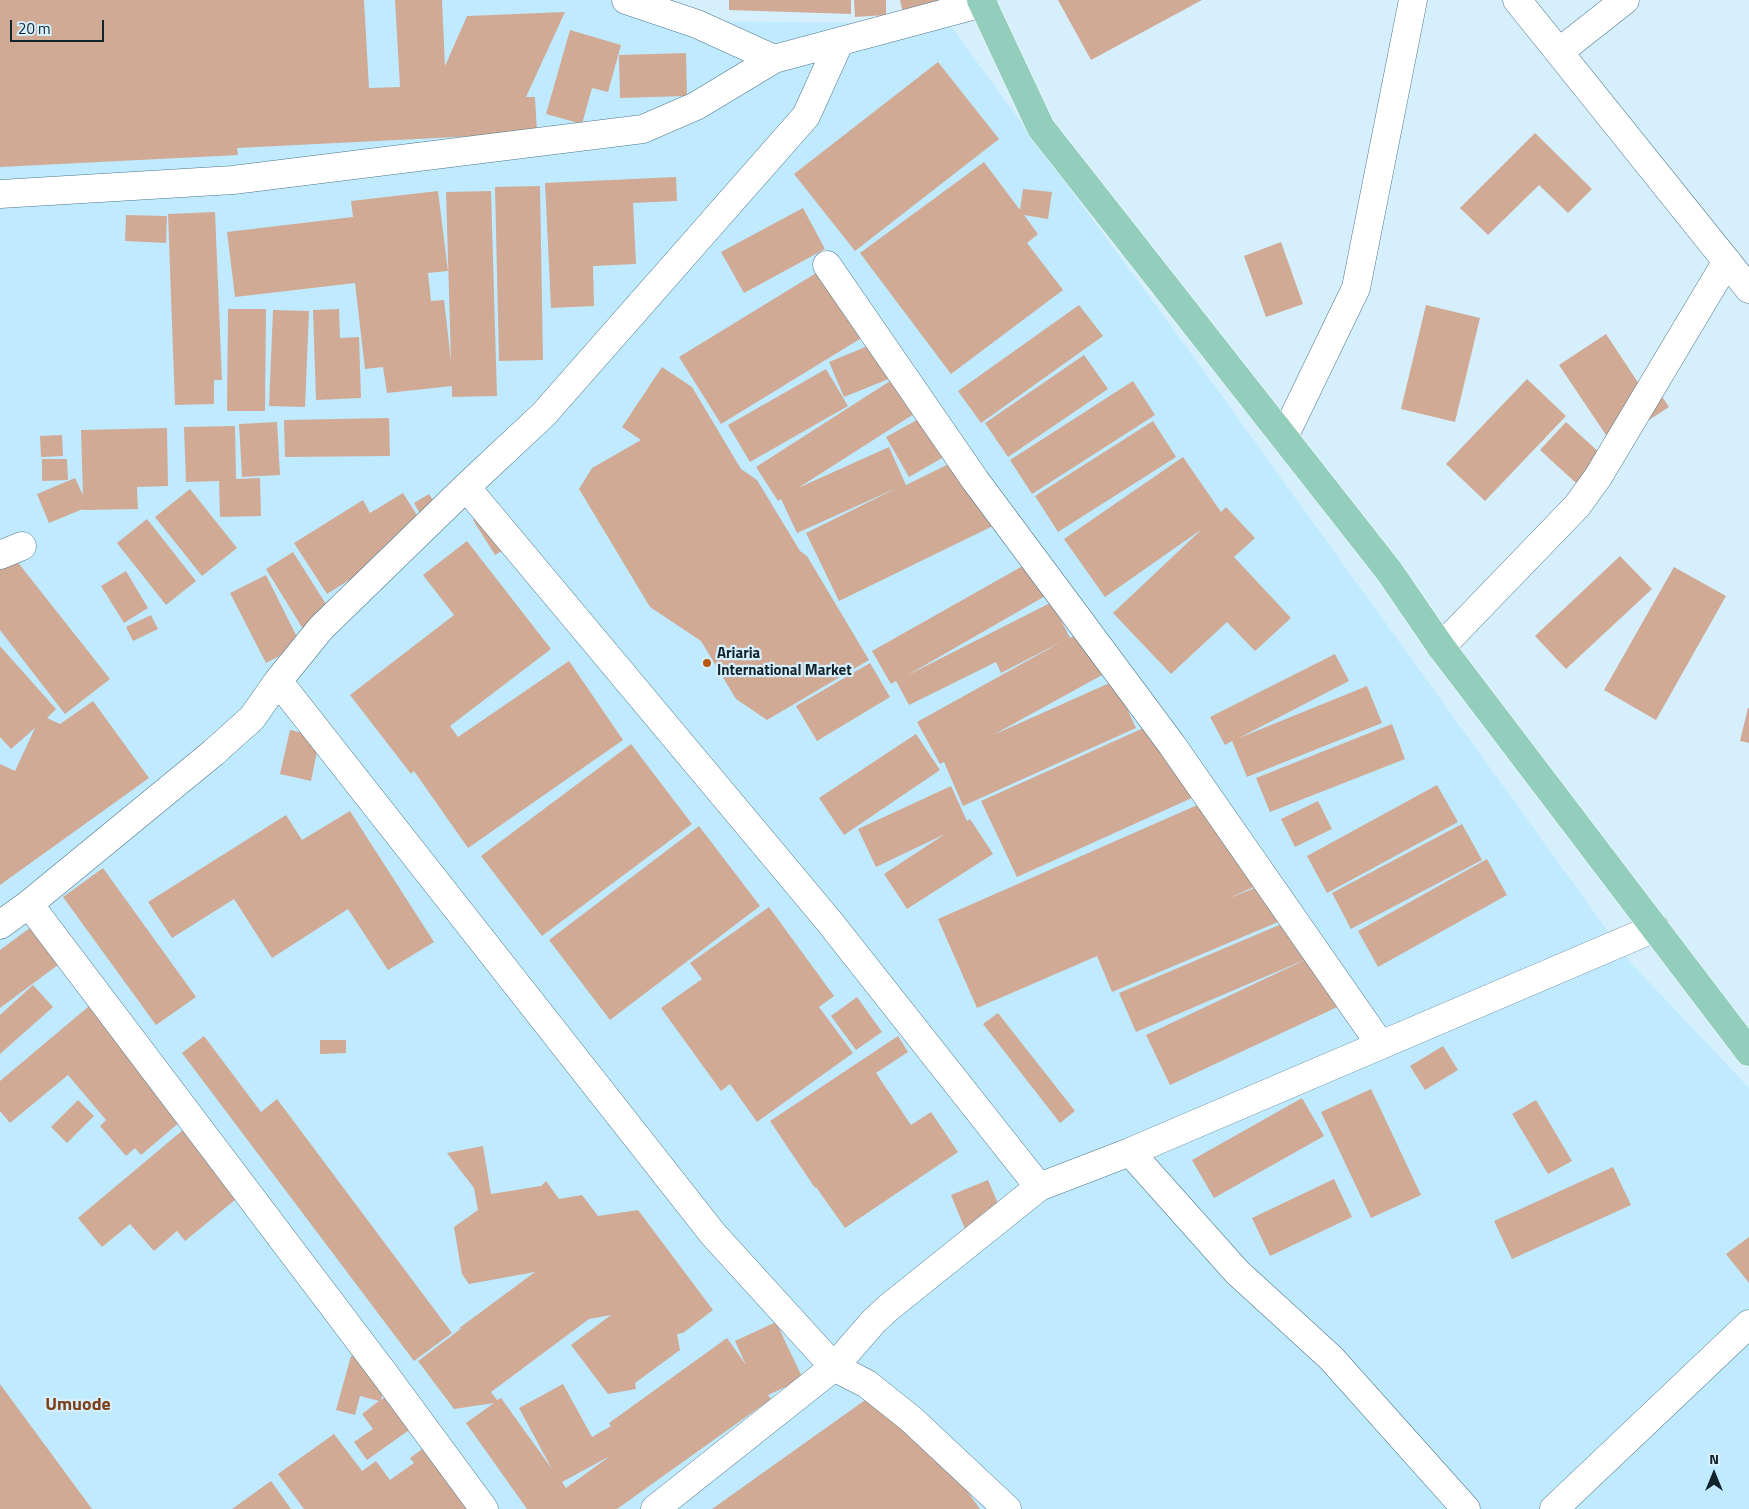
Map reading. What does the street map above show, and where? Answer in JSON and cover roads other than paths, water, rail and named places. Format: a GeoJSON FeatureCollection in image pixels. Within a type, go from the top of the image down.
{"type":"FeatureCollection","features":[{"type":"Feature","properties":{"kind":"main road"},"geometry":{"type":"LineString","coordinates":[[982,2],[1041,128],[1389,572],[1441,647],[1749,1052]]}},
{"type":"Feature","properties":{"kind":"street"},"geometry":{"type":"LineString","coordinates":[[626,0],[697,24],[774,59]]}},
{"type":"Feature","properties":{"kind":"street"},"geometry":{"type":"LineString","coordinates":[[1284,438],[1356,288],[1413,0]]}},
{"type":"Feature","properties":{"kind":"street"},"geometry":{"type":"LineString","coordinates":[[1517,0],[1749,289]]}},
{"type":"Feature","properties":{"kind":"street"},"geometry":{"type":"LineString","coordinates":[[1558,52],[1625,0]]}},
{"type":"Feature","properties":{"kind":"street"},"geometry":{"type":"LineString","coordinates":[[0,194],[233,180],[643,129],[696,106],[774,59],[982,2]]}},
{"type":"Feature","properties":{"kind":"street"},"geometry":{"type":"LineString","coordinates":[[0,925],[29,904],[213,753],[252,718],[321,628],[544,414],[806,116],[840,41]]}},
{"type":"Feature","properties":{"kind":"street"},"geometry":{"type":"LineString","coordinates":[[1441,647],[1577,506],[1598,477],[1727,261]]}},
{"type":"Feature","properties":{"kind":"street"},"geometry":{"type":"LineString","coordinates":[[827,265],[975,480],[1172,744],[1380,1044]]}},
{"type":"Feature","properties":{"kind":"street"},"geometry":{"type":"LineString","coordinates":[[466,487],[828,920],[1039,1187]]}},
{"type":"Feature","properties":{"kind":"street"},"geometry":{"type":"LineString","coordinates":[[278,682],[713,1234],[834,1367],[867,1384],[911,1419],[1007,1509]]}},
{"type":"Feature","properties":{"kind":"street"},"geometry":{"type":"LineString","coordinates":[[29,904],[378,1364],[484,1509]]}},
{"type":"Feature","properties":{"kind":"street"},"geometry":{"type":"LineString","coordinates":[[655,1509],[834,1367],[873,1322],[888,1308],[1039,1187],[1130,1152],[1655,928]]}},
{"type":"Feature","properties":{"kind":"street"},"geometry":{"type":"LineString","coordinates":[[1130,1152],[1237,1272],[1331,1358],[1466,1509]]}},
{"type":"Feature","properties":{"kind":"street"},"geometry":{"type":"LineString","coordinates":[[1554,1509],[1749,1324]]}},
{"type":"Feature","properties":{"kind":"place","name":"Ariaria International Market"},"geometry":{"type":"Point","coordinates":[707,663]}},
{"type":"Feature","properties":{"kind":"district","name":"Umuode"},"geometry":{"type":"Point","coordinates":[78,1406]}}]}
